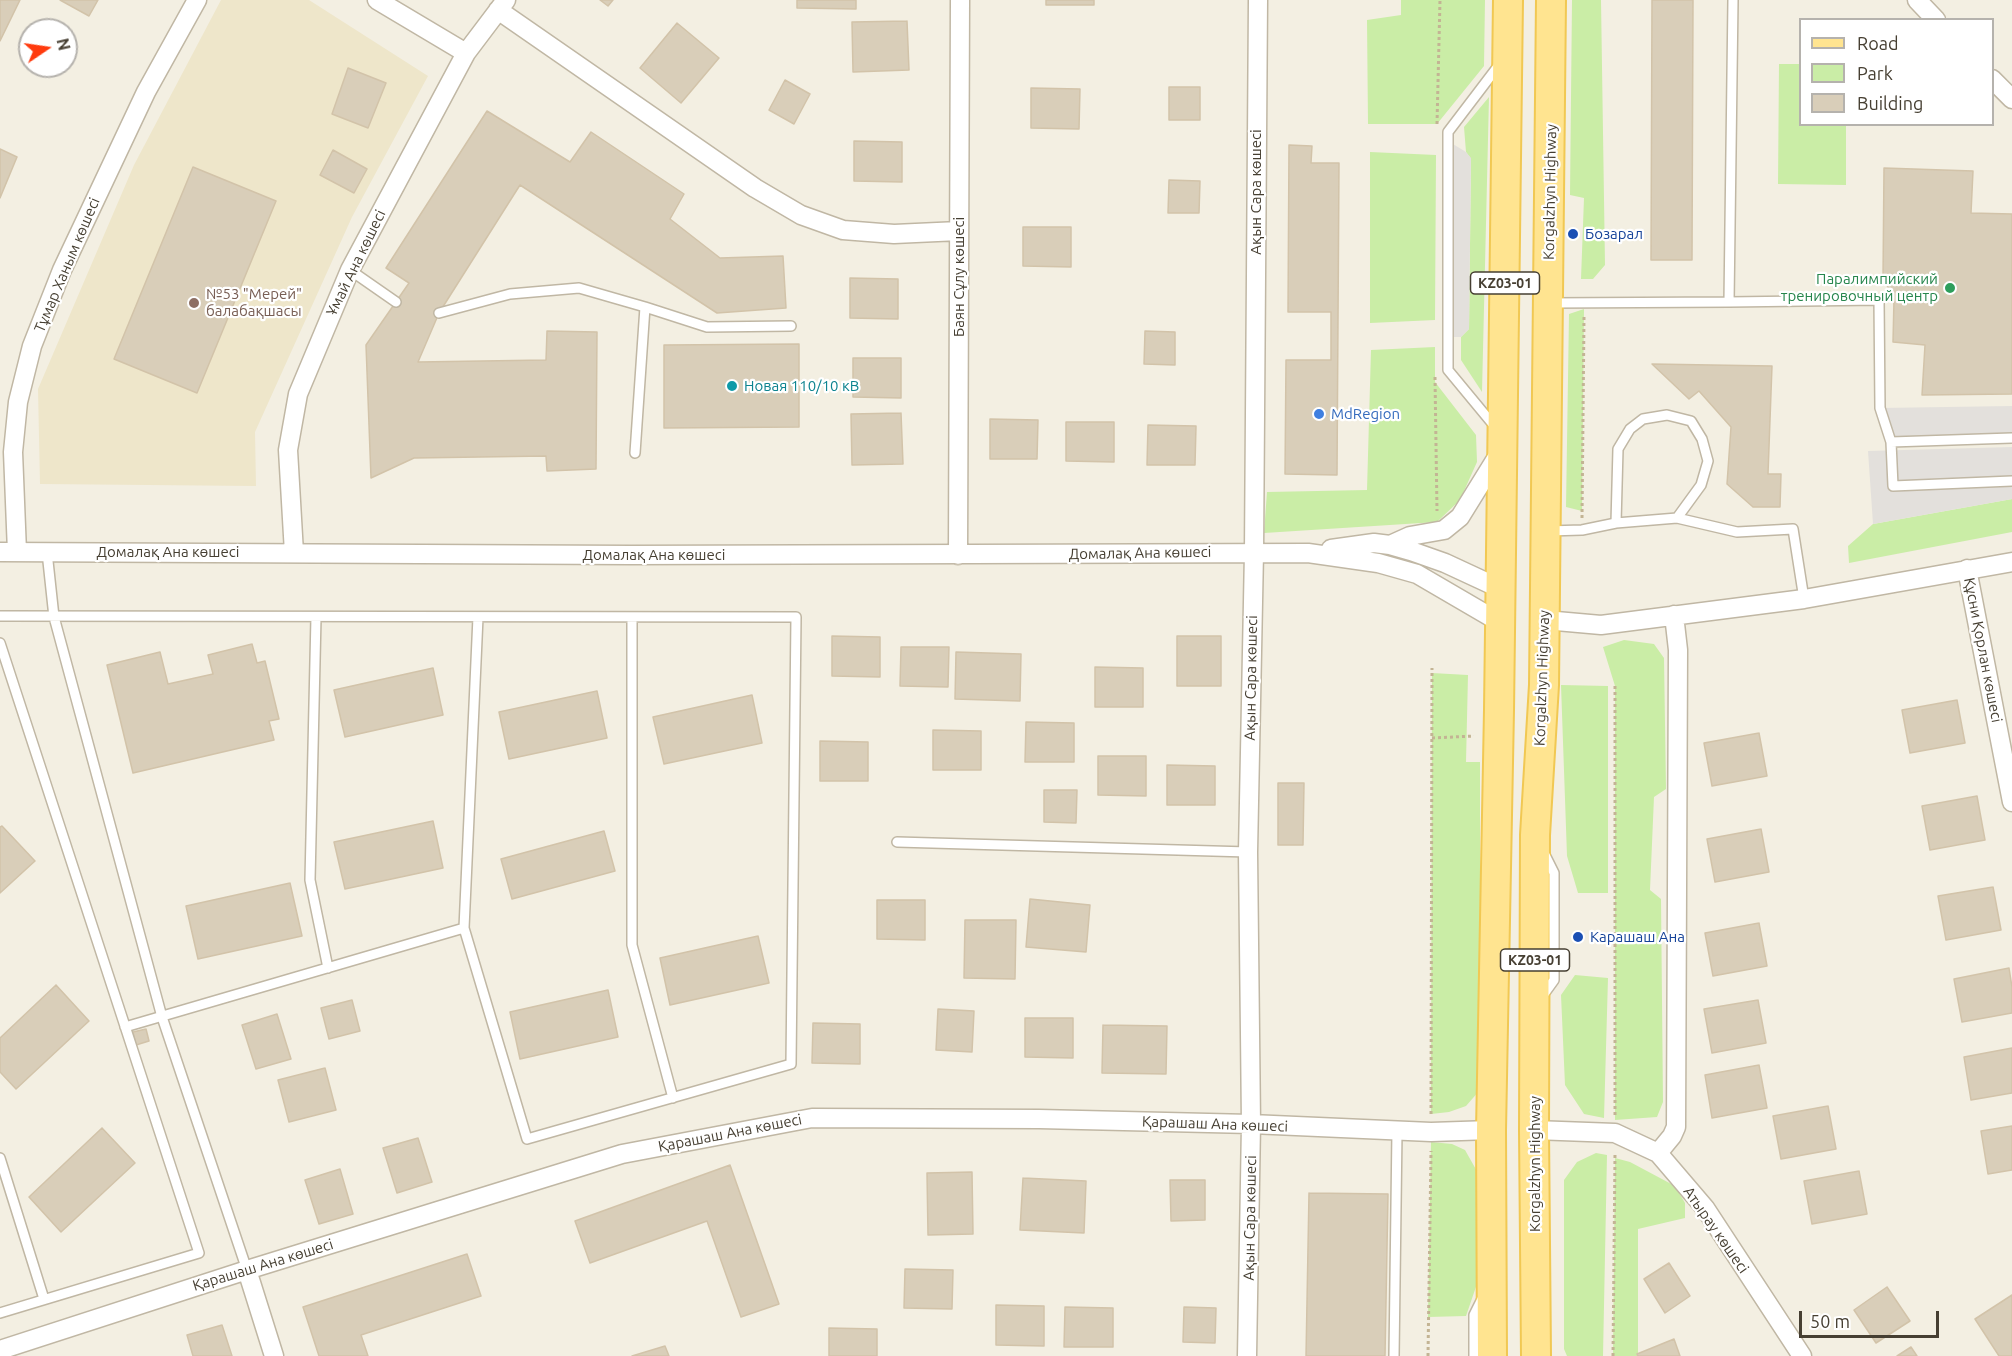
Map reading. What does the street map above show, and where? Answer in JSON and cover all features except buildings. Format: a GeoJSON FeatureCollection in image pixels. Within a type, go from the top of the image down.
{"type":"FeatureCollection","features":[{"type":"Feature","properties":{"kind":"main road","name":"KZ03-01"},"geometry":{"type":"LineString","coordinates":[[1492,1356],[1491,1130],[1501,623],[1508,0]]}},
{"type":"Feature","properties":{"kind":"main road","name":"Korgalzhyn Highway"},"geometry":{"type":"LineString","coordinates":[[1536,1356],[1535,835],[1544,685],[1551,0]]}},
{"type":"Feature","properties":{"kind":"main road"},"geometry":{"type":"LineString","coordinates":[[1501,589],[1545,620]]}},
{"type":"Feature","properties":{"kind":"main road"},"geometry":{"type":"LineString","coordinates":[[1501,623],[1545,620]]}},
{"type":"Feature","properties":{"kind":"street","name":"Тұмар Ханым көшесі"},"geometry":{"type":"LineString","coordinates":[[9,552],[13,453],[18,402],[32,346],[62,270],[141,102],[197,0]]}},
{"type":"Feature","properties":{"kind":"street"},"geometry":{"type":"LineString","coordinates":[[377,0],[466,53]]}},
{"type":"Feature","properties":{"kind":"street","name":"Баян Сұлу көшесі"},"geometry":{"type":"LineString","coordinates":[[958,555],[960,0]]}},
{"type":"Feature","properties":{"kind":"street","name":"Ақын Сара көшесі"},"geometry":{"type":"LineString","coordinates":[[1248,1356],[1251,1124],[1248,852],[1254,552],[1258,0]]}},
{"type":"Feature","properties":{"kind":"street"},"geometry":{"type":"LineString","coordinates":[[1917,0],[1934,18]]}},
{"type":"Feature","properties":{"kind":"street"},"geometry":{"type":"LineString","coordinates":[[502,5],[755,188],[801,215],[843,230],[894,234],[959,231]]}},
{"type":"Feature","properties":{"kind":"street","name":"Ұмай Ана көшесі"},"geometry":{"type":"LineString","coordinates":[[294,553],[288,450],[298,394],[350,270],[466,53],[502,5]]}},
{"type":"Feature","properties":{"kind":"street"},"geometry":{"type":"LineString","coordinates":[[1994,81],[2012,99]]}},
{"type":"Feature","properties":{"kind":"street"},"geometry":{"type":"LineString","coordinates":[[1390,545],[1410,536],[1444,530],[1460,517],[1502,442]]}},
{"type":"Feature","properties":{"kind":"street","name":"Домалақ Ана көшесі"},"geometry":{"type":"LineString","coordinates":[[1308,553],[1374,543],[1390,545],[1445,563],[1501,589]]}},
{"type":"Feature","properties":{"kind":"street","name":"Домалақ Ана көшесі"},"geometry":{"type":"LineString","coordinates":[[9,552],[958,555],[1308,553],[1378,563],[1417,574],[1501,623]]}},
{"type":"Feature","properties":{"kind":"street"},"geometry":{"type":"LineString","coordinates":[[1545,620],[1601,625],[1804,599],[2012,562]]}},
{"type":"Feature","properties":{"kind":"street","name":"Құсни Қорлан көшесі"},"geometry":{"type":"LineString","coordinates":[[1967,569],[2012,802]]}},
{"type":"Feature","properties":{"kind":"street"},"geometry":{"type":"LineString","coordinates":[[1658,1153],[1672,1136],[1676,1127],[1678,650],[1674,615]]}},
{"type":"Feature","properties":{"kind":"street","name":"Қарашаш Ана көшесі"},"geometry":{"type":"LineString","coordinates":[[0,1350],[247,1270],[622,1154],[812,1118],[1039,1119],[1251,1124],[1431,1132],[1491,1130]]}},
{"type":"Feature","properties":{"kind":"street","name":"Атырау көшесі"},"geometry":{"type":"LineString","coordinates":[[1534,1131],[1615,1133],[1658,1153],[1705,1208],[1802,1356]]}},
{"type":"Feature","properties":{"kind":"street"},"geometry":{"type":"LineString","coordinates":[[247,1270],[274,1356]]}},
{"type":"Feature","properties":{"kind":"lane"},"geometry":{"type":"LineString","coordinates":[[1729,302],[1733,0]]}},
{"type":"Feature","properties":{"kind":"lane"},"geometry":{"type":"LineString","coordinates":[[1502,442],[1448,370],[1448,132],[1508,54]]}},
{"type":"Feature","properties":{"kind":"lane"},"geometry":{"type":"LineString","coordinates":[[350,270],[396,302]]}},
{"type":"Feature","properties":{"kind":"lane"},"geometry":{"type":"LineString","coordinates":[[439,313],[510,294],[579,288],[707,327],[791,326]]}},
{"type":"Feature","properties":{"kind":"lane"},"geometry":{"type":"LineString","coordinates":[[1548,303],[1879,300],[1880,408],[1892,442],[1893,486],[2012,481]]}},
{"type":"Feature","properties":{"kind":"lane"},"geometry":{"type":"LineString","coordinates":[[635,453],[645,307]]}},
{"type":"Feature","properties":{"kind":"lane"},"geometry":{"type":"LineString","coordinates":[[1616,522],[1618,449],[1630,429],[1643,418],[1667,415],[1691,421],[1702,439],[1708,461],[1701,484],[1677,518]]}},
{"type":"Feature","properties":{"kind":"lane"},"geometry":{"type":"LineString","coordinates":[[1892,442],[2012,438]]}},
{"type":"Feature","properties":{"kind":"lane"},"geometry":{"type":"LineString","coordinates":[[1545,531],[1582,530],[1616,522],[1677,518],[1737,532],[1793,529],[1804,599]]}},
{"type":"Feature","properties":{"kind":"lane"},"geometry":{"type":"LineString","coordinates":[[47,552],[54,617],[162,1017],[247,1270]]}},
{"type":"Feature","properties":{"kind":"lane"},"geometry":{"type":"LineString","coordinates":[[0,616],[796,617],[791,1064],[527,1139],[464,928],[478,617]]}},
{"type":"Feature","properties":{"kind":"lane"},"geometry":{"type":"LineString","coordinates":[[316,617],[310,880],[328,968]]}},
{"type":"Feature","properties":{"kind":"lane"},"geometry":{"type":"LineString","coordinates":[[632,617],[632,945],[673,1098]]}},
{"type":"Feature","properties":{"kind":"lane"},"geometry":{"type":"LineString","coordinates":[[0,643],[198,1253],[0,1313]]}},
{"type":"Feature","properties":{"kind":"lane"},"geometry":{"type":"LineString","coordinates":[[897,842],[1248,852]]}},
{"type":"Feature","properties":{"kind":"lane"},"geometry":{"type":"LineString","coordinates":[[125,1027],[464,928]]}},
{"type":"Feature","properties":{"kind":"lane"},"geometry":{"type":"LineString","coordinates":[[1394,1356],[1397,1131]]}},
{"type":"Feature","properties":{"kind":"lane"},"geometry":{"type":"LineString","coordinates":[[0,1158],[44,1299]]}},
{"type":"Feature","properties":{"kind":"lane"},"geometry":{"type":"LineString","coordinates":[[1474,1356],[1474,1315],[1491,1278]]}},
{"type":"Feature","properties":{"kind":"path"},"geometry":{"type":"LineString","coordinates":[[1582,530],[1584,302]]}},
{"type":"Feature","properties":{"kind":"path"},"geometry":{"type":"LineString","coordinates":[[1428,1356],[1431,1132],[1431,668]]}},
{"type":"Feature","properties":{"kind":"path"},"geometry":{"type":"LineString","coordinates":[[1615,686],[1615,1120]]}},
{"type":"Feature","properties":{"kind":"path"},"geometry":{"type":"LineString","coordinates":[[1431,738],[1474,736],[1474,726]]}},
{"type":"Feature","properties":{"kind":"path"},"geometry":{"type":"LineString","coordinates":[[1613,1356],[1615,1149]]}},
{"type":"Feature","properties":{"kind":"shaded area","name":"№53 \"Мерей\" балабақшасы"},"geometry":{"type":"Polygon","coordinates":[[[221,0],[309,0],[428,76],[352,217],[255,432],[256,486],[40,484],[38,389],[134,165],[221,0]]]}},
{"type":"Feature","properties":{"kind":"shaded area"},"geometry":{"type":"Polygon","coordinates":[[[1448,141],[1466,152],[1471,158],[1469,329],[1461,337],[1448,337],[1448,141]]]}},
{"type":"Feature","properties":{"kind":"shaded area"},"geometry":{"type":"Polygon","coordinates":[[[2012,406],[2012,438],[1891,442],[1880,408],[2012,406]]]}},
{"type":"Feature","properties":{"kind":"shaded area"},"geometry":{"type":"Polygon","coordinates":[[[2012,447],[2012,499],[1873,524],[1868,451],[2012,447]]]}},
{"type":"Feature","properties":{"kind":"green space"},"geometry":{"type":"Polygon","coordinates":[[[1401,0],[1485,0],[1484,66],[1437,124],[1368,124],[1367,20],[1401,15],[1401,0]]]}},
{"type":"Feature","properties":{"kind":"green space"},"geometry":{"type":"Polygon","coordinates":[[[1572,0],[1601,0],[1605,265],[1593,279],[1581,279],[1584,198],[1570,195],[1572,0]]]}},
{"type":"Feature","properties":{"kind":"green space"},"geometry":{"type":"Polygon","coordinates":[[[1779,64],[1799,64],[1799,126],[1846,126],[1846,185],[1778,184],[1779,64]]]}},
{"type":"Feature","properties":{"kind":"green space"},"geometry":{"type":"Polygon","coordinates":[[[1489,97],[1482,392],[1461,360],[1461,337],[1469,329],[1471,159],[1466,152],[1464,127],[1489,97]]]}},
{"type":"Feature","properties":{"kind":"green space"},"geometry":{"type":"Polygon","coordinates":[[[1370,152],[1436,155],[1435,320],[1370,323],[1370,152]]]}},
{"type":"Feature","properties":{"kind":"green space"},"geometry":{"type":"Polygon","coordinates":[[[1584,309],[1582,511],[1566,507],[1569,314],[1584,309]]]}},
{"type":"Feature","properties":{"kind":"green space"},"geometry":{"type":"Polygon","coordinates":[[[1435,347],[1435,382],[1476,435],[1477,462],[1460,500],[1437,522],[1264,533],[1267,492],[1367,490],[1371,350],[1435,347]]]}},
{"type":"Feature","properties":{"kind":"green space"},"geometry":{"type":"Polygon","coordinates":[[[2012,499],[2012,532],[1849,563],[1848,546],[1873,524],[2012,499]]]}},
{"type":"Feature","properties":{"kind":"green space"},"geometry":{"type":"Polygon","coordinates":[[[1624,640],[1654,644],[1664,658],[1666,789],[1654,797],[1650,890],[1661,899],[1663,1102],[1657,1117],[1615,1120],[1615,686],[1603,647],[1624,640]]]}},
{"type":"Feature","properties":{"kind":"green space"},"geometry":{"type":"Polygon","coordinates":[[[1432,673],[1468,675],[1466,762],[1480,762],[1480,1090],[1466,1106],[1449,1112],[1431,1114],[1432,673]]]}},
{"type":"Feature","properties":{"kind":"green space"},"geometry":{"type":"Polygon","coordinates":[[[1561,685],[1608,686],[1608,893],[1578,893],[1567,856],[1561,685]]]}},
{"type":"Feature","properties":{"kind":"green space"},"geometry":{"type":"Polygon","coordinates":[[[1575,975],[1608,978],[1604,1118],[1584,1114],[1565,1085],[1561,995],[1575,975]]]}},
{"type":"Feature","properties":{"kind":"green space"},"geometry":{"type":"Polygon","coordinates":[[[1431,1142],[1452,1144],[1465,1150],[1478,1173],[1479,1278],[1466,1316],[1428,1317],[1431,1142]]]}},
{"type":"Feature","properties":{"kind":"green space"},"geometry":{"type":"Polygon","coordinates":[[[1596,1153],[1607,1155],[1603,1356],[1567,1356],[1564,1349],[1564,1180],[1577,1162],[1596,1153]]]}},
{"type":"Feature","properties":{"kind":"green space"},"geometry":{"type":"Polygon","coordinates":[[[1615,1158],[1630,1162],[1675,1186],[1685,1203],[1685,1218],[1638,1229],[1638,1356],[1613,1356],[1615,1158]]]}},
{"type":"Feature","properties":{"kind":"place","name":"Бозарал"},"geometry":{"type":"Point","coordinates":[1573,234]}},
{"type":"Feature","properties":{"kind":"place","name":"Паралимпийский тренировочный центр"},"geometry":{"type":"Point","coordinates":[1950,288]}},
{"type":"Feature","properties":{"kind":"place","name":"№53 \"Мерей\" балабақшасы"},"geometry":{"type":"Point","coordinates":[194,303]}},
{"type":"Feature","properties":{"kind":"place","name":"Новая 110/10 кВ"},"geometry":{"type":"Point","coordinates":[732,386]}},
{"type":"Feature","properties":{"kind":"place","name":"MdRegion"},"geometry":{"type":"Point","coordinates":[1319,414]}},
{"type":"Feature","properties":{"kind":"place","name":"Карашаш Ана"},"geometry":{"type":"Point","coordinates":[1578,937]}}]}
